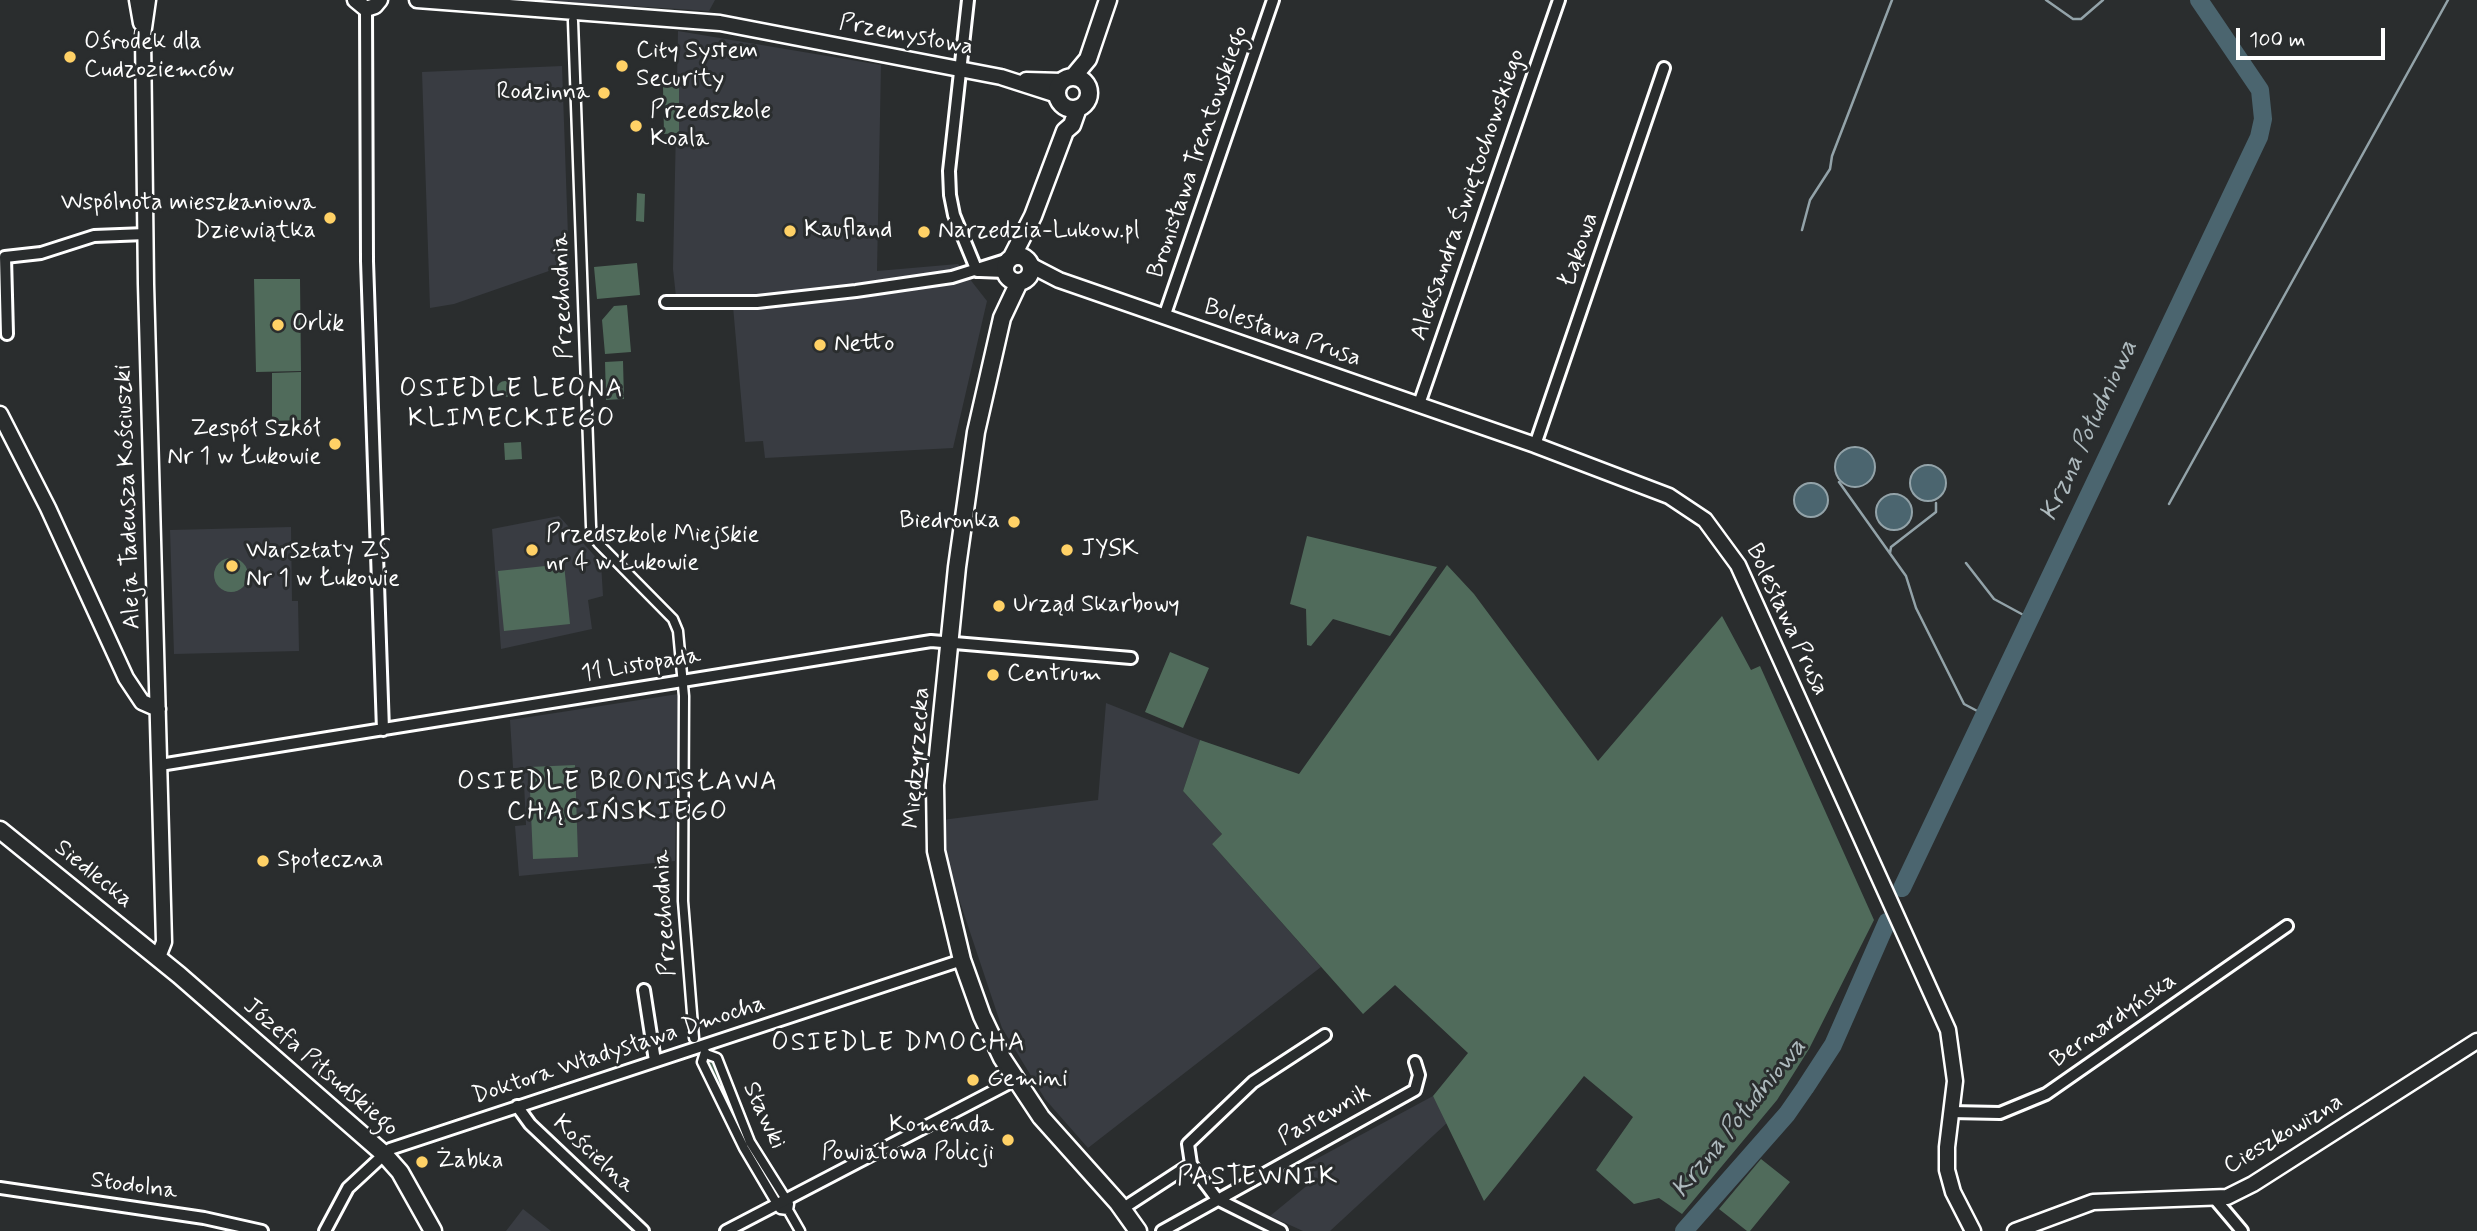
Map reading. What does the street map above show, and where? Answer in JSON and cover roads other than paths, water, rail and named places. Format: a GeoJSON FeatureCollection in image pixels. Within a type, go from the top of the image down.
{"type":"FeatureCollection","features":[{"type":"Feature","properties":{"kind":"main road","name":"Międzyrzecka"},"geometry":{"type":"LineString","coordinates":[[1108,0],[1088,59],[1070,92],[1072,125],[1065,131],[1033,216],[1002,318],[976,432],[949,640],[934,822],[942,886],[962,960],[986,1025],[1015,1080],[1052,1131],[1122,1209],[1138,1231]]}},
{"type":"Feature","properties":{"kind":"main road","name":"Siedlecka"},"geometry":{"type":"LineString","coordinates":[[0,830],[158,957]]}},
{"type":"Feature","properties":{"kind":"main road","name":"Józefa Piłsudskiego"},"geometry":{"type":"LineString","coordinates":[[158,957],[384,1153],[406,1181],[433,1231]]}},
{"type":"Feature","properties":{"kind":"street","name":"Aleja Tadeusza Kościuszki"},"geometry":{"type":"LineString","coordinates":[[137,0],[143,35]]}},
{"type":"Feature","properties":{"kind":"street","name":"Aleja Tadeusza Kościuszki"},"geometry":{"type":"LineString","coordinates":[[148,0],[143,35],[145,234],[164,942],[163,951],[158,957]]}},
{"type":"Feature","properties":{"kind":"street"},"geometry":{"type":"LineString","coordinates":[[380,0],[375,6],[360,4],[383,730]]}},
{"type":"Feature","properties":{"kind":"street","name":"Przemysłowa"},"geometry":{"type":"LineString","coordinates":[[417,0],[720,23],[1070,92]]}},
{"type":"Feature","properties":{"kind":"street"},"geometry":{"type":"LineString","coordinates":[[968,0],[959,70],[950,195],[954,215],[977,271]]}},
{"type":"Feature","properties":{"kind":"street","name":"Bronisława Trentowskiego"},"geometry":{"type":"LineString","coordinates":[[1164,317],[1273,0]]}},
{"type":"Feature","properties":{"kind":"street","name":"Aleksandra Świętochowskiego"},"geometry":{"type":"LineString","coordinates":[[1419,404],[1559,0]]}},
{"type":"Feature","properties":{"kind":"street","name":"Przechodnia"},"geometry":{"type":"LineString","coordinates":[[573,21],[592,535],[673,619],[683,681],[681,854],[701,1046]]}},
{"type":"Feature","properties":{"kind":"street","name":"Łąkowa"},"geometry":{"type":"LineString","coordinates":[[1535,445],[1664,68]]}},
{"type":"Feature","properties":{"kind":"street"},"geometry":{"type":"LineString","coordinates":[[7,334],[5,257],[41,253],[94,236],[145,234]]}},
{"type":"Feature","properties":{"kind":"street"},"geometry":{"type":"LineString","coordinates":[[666,302],[774,300],[952,278],[977,271],[1017,269]]}},
{"type":"Feature","properties":{"kind":"street","name":"Bolesława Prusa"},"geometry":{"type":"LineString","coordinates":[[1017,269],[1059,280],[1535,445],[1669,496],[1705,520],[1726,545],[1948,1030],[1955,1081],[1947,1146],[1948,1170],[1953,1192],[1973,1231]]}},
{"type":"Feature","properties":{"kind":"street"},"geometry":{"type":"LineString","coordinates":[[0,414],[48,508],[126,678],[142,702],[158,709]]}},
{"type":"Feature","properties":{"kind":"street","name":"11 Listopada"},"geometry":{"type":"LineString","coordinates":[[160,765],[949,640],[1131,659]]}},
{"type":"Feature","properties":{"kind":"street","name":"Bernardyńska"},"geometry":{"type":"LineString","coordinates":[[1951,1112],[2000,1113],[2046,1094],[2287,926]]}},
{"type":"Feature","properties":{"kind":"street","name":"Doktora Władysława Dmocha"},"geometry":{"type":"LineString","coordinates":[[325,1231],[348,1188],[384,1153],[517,1106],[962,960]]}},
{"type":"Feature","properties":{"kind":"street"},"geometry":{"type":"LineString","coordinates":[[644,990],[655,1061]]}},
{"type":"Feature","properties":{"kind":"street"},"geometry":{"type":"LineString","coordinates":[[1281,1231],[1217,1199],[1191,1164],[1188,1144],[1236,1102],[1241,1093],[1325,1035]]}},
{"type":"Feature","properties":{"kind":"street","name":"Cieszkowizna"},"geometry":{"type":"LineString","coordinates":[[2015,1231],[2094,1202],[2215,1199],[2253,1184],[2477,1041]]}},
{"type":"Feature","properties":{"kind":"street","name":"Stawki"},"geometry":{"type":"LineString","coordinates":[[701,1046],[717,1058],[746,1144]]}},
{"type":"Feature","properties":{"kind":"street","name":"Stawki"},"geometry":{"type":"LineString","coordinates":[[701,1046],[702,1062],[746,1144],[800,1231]]}},
{"type":"Feature","properties":{"kind":"street","name":"Pastewnik"},"geometry":{"type":"LineString","coordinates":[[1162,1231],[1415,1090],[1419,1075],[1415,1062]]}},
{"type":"Feature","properties":{"kind":"street"},"geometry":{"type":"LineString","coordinates":[[726,1231],[784,1205],[1015,1080]]}},
{"type":"Feature","properties":{"kind":"street","name":"Kościelna"},"geometry":{"type":"LineString","coordinates":[[517,1106],[530,1124],[643,1231]]}},
{"type":"Feature","properties":{"kind":"street"},"geometry":{"type":"LineString","coordinates":[[1122,1209],[1191,1164]]}},
{"type":"Feature","properties":{"kind":"street","name":"Stodolna"},"geometry":{"type":"LineString","coordinates":[[0,1188],[204,1218],[262,1231]]}},
{"type":"Feature","properties":{"kind":"street"},"geometry":{"type":"LineString","coordinates":[[2215,1199],[2242,1231]]}},
{"type":"Feature","properties":{"kind":"water"},"geometry":{"type":"Polygon","coordinates":[[[1855,447],[1863,448],[1869,453],[1874,459],[1874,475],[1869,481],[1863,486],[1855,487],[1847,486],[1841,481],[1836,475],[1835,467],[1836,459],[1841,453],[1847,448],[1855,447]]]}},
{"type":"Feature","properties":{"kind":"water"},"geometry":{"type":"Polygon","coordinates":[[[1928,465],[1941,470],[1946,483],[1941,496],[1928,501],[1915,496],[1910,483],[1915,470],[1928,465]]]}},
{"type":"Feature","properties":{"kind":"water"},"geometry":{"type":"Polygon","coordinates":[[[1811,483],[1823,488],[1828,500],[1823,512],[1811,517],[1799,512],[1794,500],[1799,488],[1811,483]]]}},
{"type":"Feature","properties":{"kind":"water"},"geometry":{"type":"Polygon","coordinates":[[[1894,494],[1907,499],[1912,512],[1907,525],[1894,530],[1881,525],[1876,512],[1881,499],[1894,494]]]}},
{"type":"Feature","properties":{"kind":"waterway"},"geometry":{"type":"LineString","coordinates":[[1802,230],[1810,200],[1830,169],[1832,156],[1892,0]]}},
{"type":"Feature","properties":{"kind":"waterway"},"geometry":{"type":"LineString","coordinates":[[2046,0],[2073,19],[2081,19],[2103,0]]}},
{"type":"Feature","properties":{"kind":"waterway","name":"Krzna Południowa"},"geometry":{"type":"LineString","coordinates":[[1902,888],[2259,137],[2263,119],[2260,90],[2199,0]]}},
{"type":"Feature","properties":{"kind":"waterway"},"geometry":{"type":"LineString","coordinates":[[2169,504],[2448,0]]}},
{"type":"Feature","properties":{"kind":"waterway"},"geometry":{"type":"LineString","coordinates":[[1839,482],[1906,576],[1916,608],[1964,704],[1983,714]]}},
{"type":"Feature","properties":{"kind":"waterway"},"geometry":{"type":"LineString","coordinates":[[1890,553],[1891,547],[1936,512],[1936,503]]}},
{"type":"Feature","properties":{"kind":"waterway"},"geometry":{"type":"LineString","coordinates":[[1966,563],[1994,599],[2029,618]]}},
{"type":"Feature","properties":{"kind":"waterway","name":"Krzna Południowa"},"geometry":{"type":"LineString","coordinates":[[1684,1231],[1787,1114],[1805,1088],[1833,1045],[1887,922]]}},
{"type":"Feature","properties":{"kind":"place","name":"Ośrodek dla Cudzoziemców"},"geometry":{"type":"Point","coordinates":[70,57]}},
{"type":"Feature","properties":{"kind":"place","name":"City System Security"},"geometry":{"type":"Point","coordinates":[622,66]}},
{"type":"Feature","properties":{"kind":"place","name":"Rodzinna"},"geometry":{"type":"Point","coordinates":[604,93]}},
{"type":"Feature","properties":{"kind":"place","name":"Przedszkole Koala"},"geometry":{"type":"Point","coordinates":[636,126]}},
{"type":"Feature","properties":{"kind":"place","name":"Wspólnota mieszkaniowa Dziewiątka"},"geometry":{"type":"Point","coordinates":[330,218]}},
{"type":"Feature","properties":{"kind":"place","name":"Kaufland"},"geometry":{"type":"Point","coordinates":[790,231]}},
{"type":"Feature","properties":{"kind":"place","name":"Narzedzia-Lukow.pl"},"geometry":{"type":"Point","coordinates":[924,232]}},
{"type":"Feature","properties":{"kind":"place","name":"Orlik"},"geometry":{"type":"Point","coordinates":[278,325]}},
{"type":"Feature","properties":{"kind":"place","name":"Netto"},"geometry":{"type":"Point","coordinates":[820,345]}},
{"type":"Feature","properties":{"kind":"place","name":"Zespół Szkół Nr 1 w Łukowie"},"geometry":{"type":"Point","coordinates":[335,444]}},
{"type":"Feature","properties":{"kind":"place","name":"Biedronka"},"geometry":{"type":"Point","coordinates":[1014,522]}},
{"type":"Feature","properties":{"kind":"place","name":"Przedszkole Miejskie nr 4 w Łukowie"},"geometry":{"type":"Point","coordinates":[532,550]}},
{"type":"Feature","properties":{"kind":"place","name":"JYSK"},"geometry":{"type":"Point","coordinates":[1067,550]}},
{"type":"Feature","properties":{"kind":"place","name":"Warsztaty ZS Nr 1 w Łukowie"},"geometry":{"type":"Point","coordinates":[232,566]}},
{"type":"Feature","properties":{"kind":"place","name":"Urząd Skarbowy"},"geometry":{"type":"Point","coordinates":[999,606]}},
{"type":"Feature","properties":{"kind":"place","name":"Centrum"},"geometry":{"type":"Point","coordinates":[993,675]}},
{"type":"Feature","properties":{"kind":"place","name":"Społeczna"},"geometry":{"type":"Point","coordinates":[263,861]}},
{"type":"Feature","properties":{"kind":"place","name":"Gemini"},"geometry":{"type":"Point","coordinates":[973,1080]}},
{"type":"Feature","properties":{"kind":"place","name":"Komenda Powiatowa Policji"},"geometry":{"type":"Point","coordinates":[1008,1140]}},
{"type":"Feature","properties":{"kind":"place","name":"Żabka"},"geometry":{"type":"Point","coordinates":[422,1162]}},
{"type":"Feature","properties":{"kind":"district","name":"OSIEDLE LEONA KLIMECKIEGO"},"geometry":{"type":"Point","coordinates":[512,406]}},
{"type":"Feature","properties":{"kind":"district","name":"OSIEDLE BRONISŁAWA CHĄCIŃSKIEGO"},"geometry":{"type":"Point","coordinates":[618,799]}},
{"type":"Feature","properties":{"kind":"district","name":"OSIEDLE DMOCHA"},"geometry":{"type":"Point","coordinates":[899,1045]}},
{"type":"Feature","properties":{"kind":"district","name":"PASTEWNIK"},"geometry":{"type":"Point","coordinates":[1258,1179]}}]}
